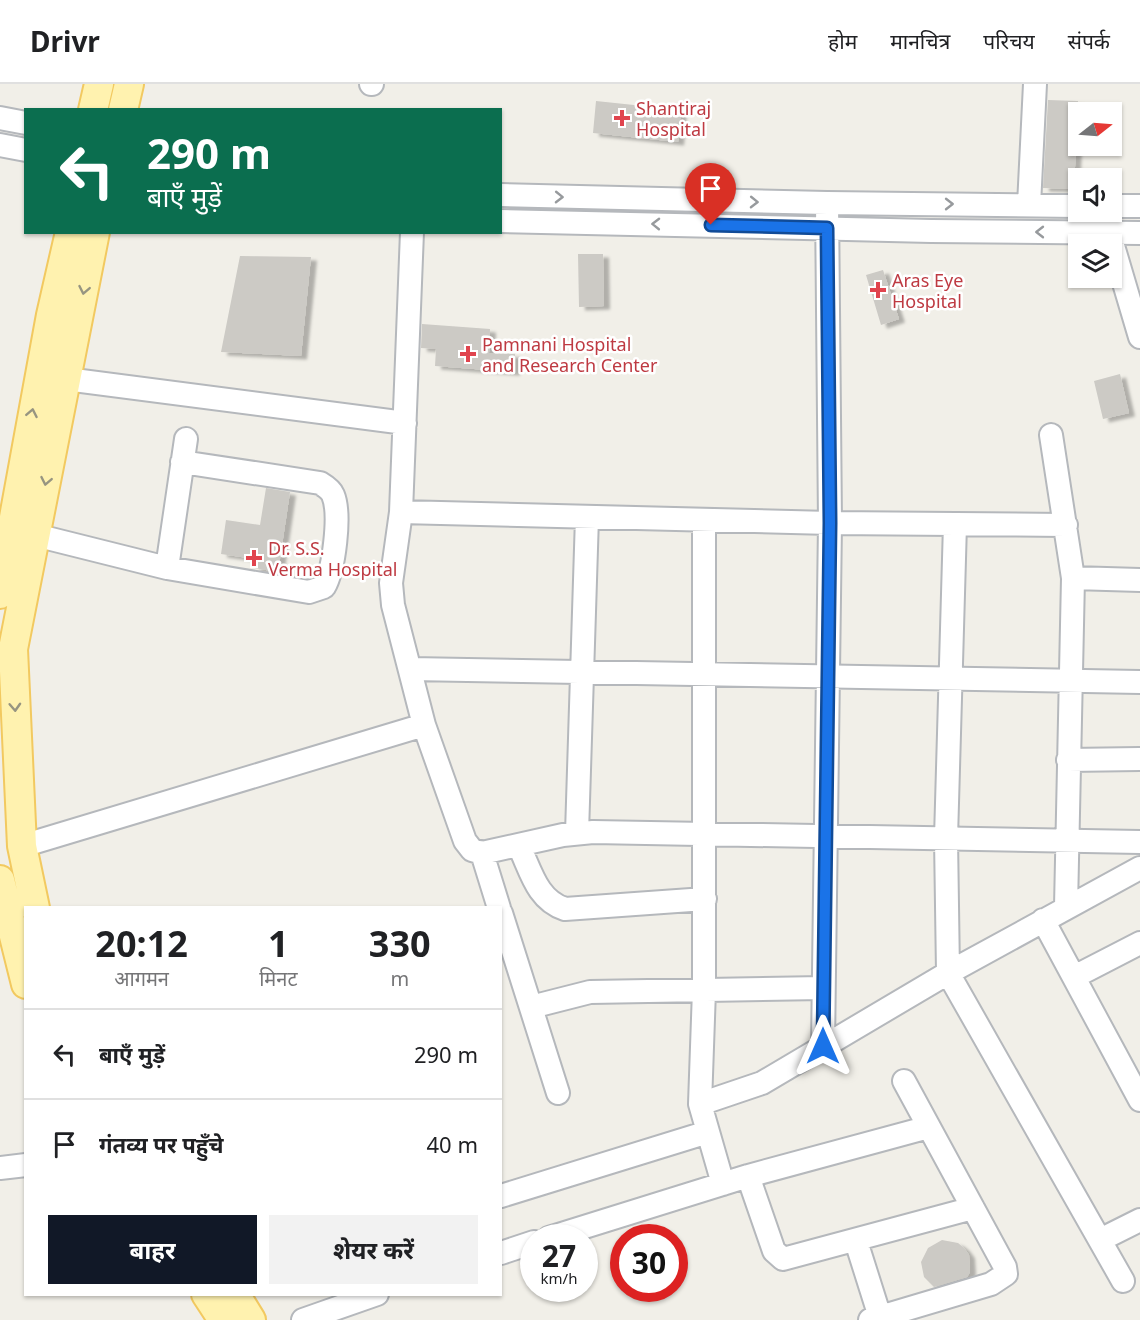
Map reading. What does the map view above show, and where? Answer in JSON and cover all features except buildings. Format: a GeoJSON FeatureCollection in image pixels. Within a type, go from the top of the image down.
{"type":"FeatureCollection","features":[{"type":"Feature","properties":{"kind":"main road"},"geometry":{"type":"LineString","coordinates":[[93,108],[99,84]]}},
{"type":"Feature","properties":{"kind":"main road"},"geometry":{"type":"LineString","coordinates":[[123,108],[129,84]]}},
{"type":"Feature","properties":{"kind":"main road"},"geometry":{"type":"LineString","coordinates":[[0,594],[51,315],[70,234]]}},
{"type":"Feature","properties":{"kind":"main road"},"geometry":{"type":"LineString","coordinates":[[35,906],[22,846],[7,663],[35,535],[95,234]]}},
{"type":"Feature","properties":{"kind":"main road"},"geometry":{"type":"LineString","coordinates":[[0,880],[24,976]]}},
{"type":"Feature","properties":{"kind":"main road"},"geometry":{"type":"LineString","coordinates":[[207,1296],[223,1320]]}},
{"type":"Feature","properties":{"kind":"main road"},"geometry":{"type":"LineString","coordinates":[[235,1296],[251,1320]]}},
{"type":"Feature","properties":{"kind":"street"},"geometry":{"type":"LineString","coordinates":[[1029,205],[1035,84]]}},
{"type":"Feature","properties":{"kind":"street"},"geometry":{"type":"LineString","coordinates":[[0,118],[24,123]]}},
{"type":"Feature","properties":{"kind":"street"},"geometry":{"type":"LineString","coordinates":[[0,145],[24,150]]}},
{"type":"Feature","properties":{"kind":"street"},"geometry":{"type":"LineString","coordinates":[[502,195],[1068,206]]}},
{"type":"Feature","properties":{"kind":"street"},"geometry":{"type":"LineString","coordinates":[[823,1046],[830,523],[827,203]]}},
{"type":"Feature","properties":{"kind":"street"},"geometry":{"type":"LineString","coordinates":[[1122,206],[1140,206]]}},
{"type":"Feature","properties":{"kind":"street"},"geometry":{"type":"LineString","coordinates":[[502,221],[827,228],[1106,222],[1140,233]]}},
{"type":"Feature","properties":{"kind":"street"},"geometry":{"type":"LineString","coordinates":[[1106,222],[1140,337]]}},
{"type":"Feature","properties":{"kind":"street"},"geometry":{"type":"LineString","coordinates":[[412,234],[401,512],[391,583],[393,605],[424,726],[465,841],[472,850],[482,853],[577,833],[1140,842]]}},
{"type":"Feature","properties":{"kind":"street"},"geometry":{"type":"LineString","coordinates":[[66,379],[405,423]]}},
{"type":"Feature","properties":{"kind":"street"},"geometry":{"type":"LineString","coordinates":[[1051,435],[1073,578],[1066,907]]}},
{"type":"Feature","properties":{"kind":"street"},"geometry":{"type":"LineString","coordinates":[[167,568],[186,439]]}},
{"type":"Feature","properties":{"kind":"street"},"geometry":{"type":"LineString","coordinates":[[35,535],[167,568],[309,592],[324,587],[330,576],[337,508],[333,492],[320,483],[183,462]]}},
{"type":"Feature","properties":{"kind":"street"},"geometry":{"type":"LineString","coordinates":[[401,512],[830,523],[1066,525]]}},
{"type":"Feature","properties":{"kind":"street"},"geometry":{"type":"LineString","coordinates":[[577,833],[586,517]]}},
{"type":"Feature","properties":{"kind":"street"},"geometry":{"type":"LineString","coordinates":[[704,520],[705,899],[700,1104],[723,1184]]}},
{"type":"Feature","properties":{"kind":"street"},"geometry":{"type":"LineString","coordinates":[[955,524],[946,838],[948,973],[1123,1281]]}},
{"type":"Feature","properties":{"kind":"street"},"geometry":{"type":"LineString","coordinates":[[1073,578],[1140,580]]}},
{"type":"Feature","properties":{"kind":"street"},"geometry":{"type":"LineString","coordinates":[[411,669],[1140,682]]}},
{"type":"Feature","properties":{"kind":"street"},"geometry":{"type":"LineString","coordinates":[[22,846],[424,726]]}},
{"type":"Feature","properties":{"kind":"street"},"geometry":{"type":"LineString","coordinates":[[1068,760],[1140,759]]}},
{"type":"Feature","properties":{"kind":"street"},"geometry":{"type":"LineString","coordinates":[[519,846],[542,894],[551,904],[565,909],[705,899]]}},
{"type":"Feature","properties":{"kind":"street"},"geometry":{"type":"LineString","coordinates":[[482,853],[498,906]]}},
{"type":"Feature","properties":{"kind":"street"},"geometry":{"type":"LineString","coordinates":[[700,1104],[762,1083],[948,973],[1140,868]]}},
{"type":"Feature","properties":{"kind":"street"},"geometry":{"type":"LineString","coordinates":[[502,916],[558,1093]]}},
{"type":"Feature","properties":{"kind":"street"},"geometry":{"type":"LineString","coordinates":[[1043,920],[1139,1095]]}},
{"type":"Feature","properties":{"kind":"street"},"geometry":{"type":"LineString","coordinates":[[1074,978],[1140,943]]}},
{"type":"Feature","properties":{"kind":"street"},"geometry":{"type":"LineString","coordinates":[[531,1007],[590,992],[823,988]]}},
{"type":"Feature","properties":{"kind":"street"},"geometry":{"type":"LineString","coordinates":[[856,1241],[875,1319],[991,1284],[1002,1279],[1006,1274],[1005,1267],[904,1081]]}},
{"type":"Feature","properties":{"kind":"street"},"geometry":{"type":"LineString","coordinates":[[594,1224],[748,1176],[929,1127]]}},
{"type":"Feature","properties":{"kind":"street"},"geometry":{"type":"LineString","coordinates":[[502,1196],[708,1132]]}},
{"type":"Feature","properties":{"kind":"street"},"geometry":{"type":"LineString","coordinates":[[0,1168],[24,1165]]}},
{"type":"Feature","properties":{"kind":"street"},"geometry":{"type":"LineString","coordinates":[[748,1176],[778,1257],[783,1259],[972,1208]]}},
{"type":"Feature","properties":{"kind":"street"},"geometry":{"type":"LineString","coordinates":[[1100,1240],[1140,1220]]}},
{"type":"Feature","properties":{"kind":"street"},"geometry":{"type":"LineString","coordinates":[[502,1252],[520,1246]]}},
{"type":"Feature","properties":{"kind":"street"},"geometry":{"type":"LineString","coordinates":[[303,1320],[370,1296]]}},
{"type":"Feature","properties":{"kind":"place","name":"Shantiraj Hospital"},"geometry":{"type":"Point","coordinates":[622,118]}},
{"type":"Feature","properties":{"kind":"place","name":"Aras Eye Hospital"},"geometry":{"type":"Point","coordinates":[878,290]}},
{"type":"Feature","properties":{"kind":"place","name":"Pamnani Hospital and Research Center"},"geometry":{"type":"Point","coordinates":[468,354]}},
{"type":"Feature","properties":{"kind":"place","name":"Dr. S.S. Verma Hospital"},"geometry":{"type":"Point","coordinates":[254,558]}},
{"type":"Feature","properties":{"kind":"route"},"geometry":{"type":"LineString","coordinates":[[711,225],[827,228],[830,523],[823,1046]]}}]}
